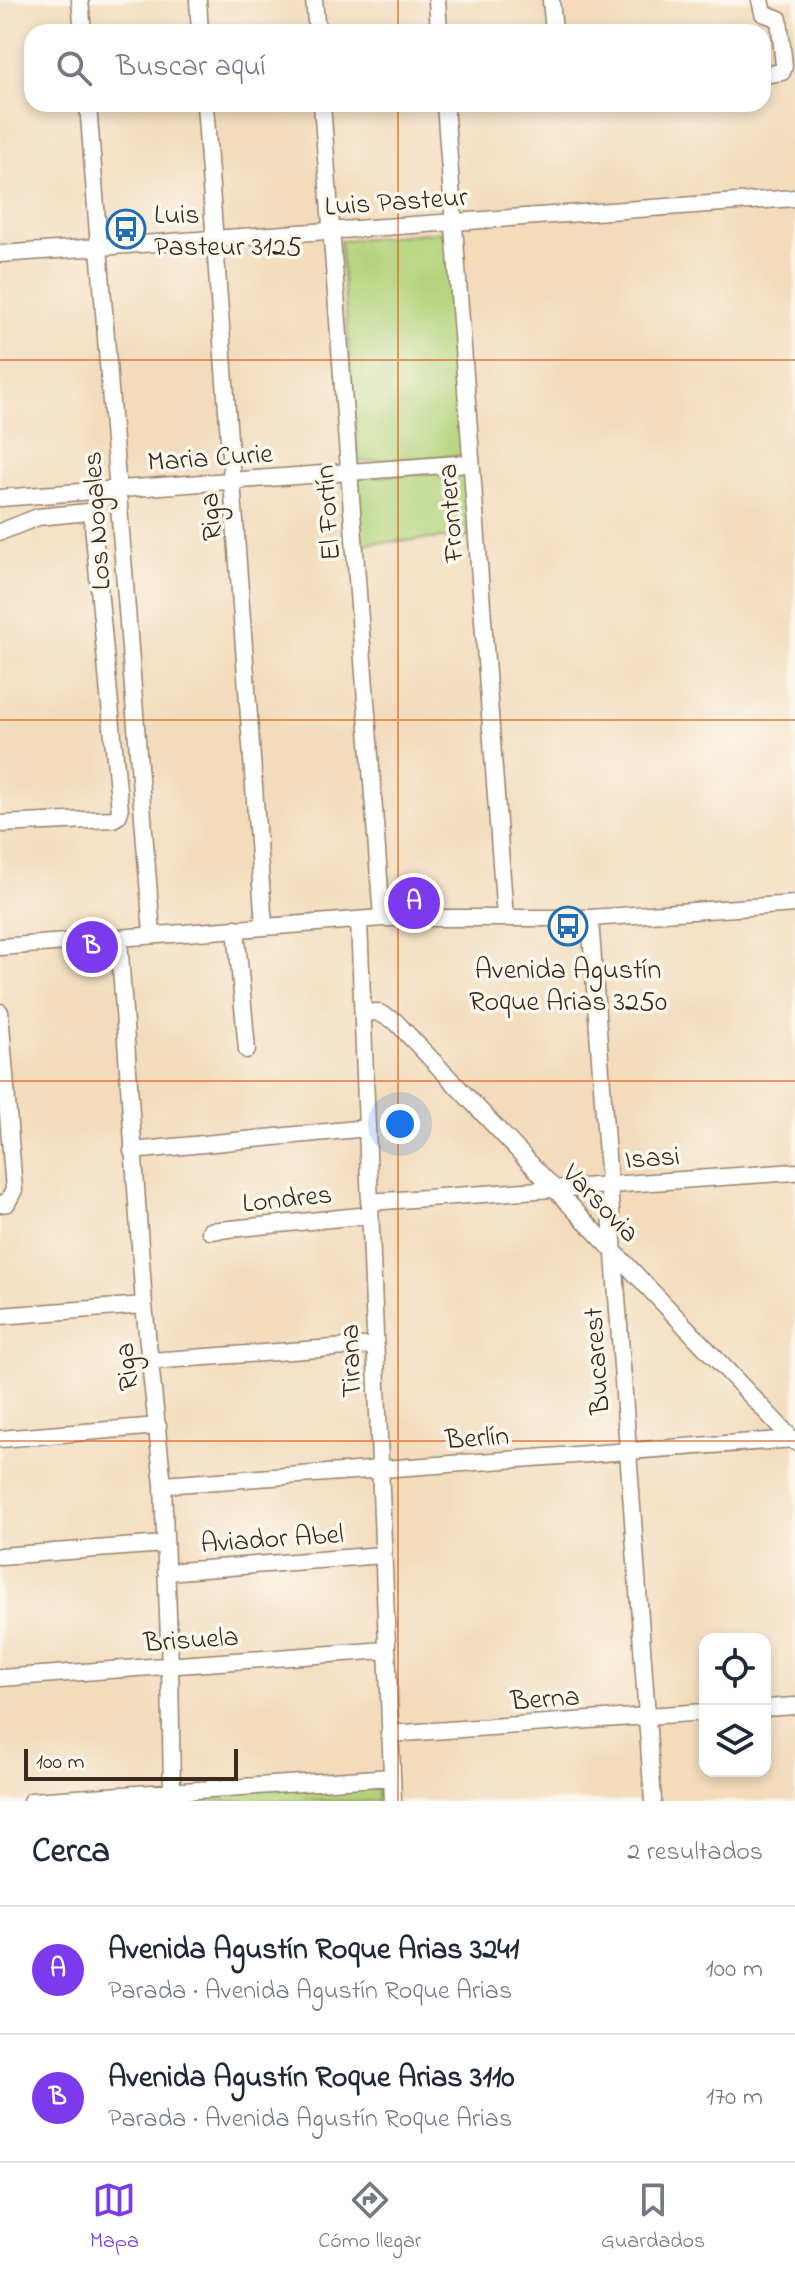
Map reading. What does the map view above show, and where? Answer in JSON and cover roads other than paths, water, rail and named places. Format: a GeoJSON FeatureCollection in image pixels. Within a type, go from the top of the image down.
{"type":"FeatureCollection","features":[{"type":"Feature","properties":{"kind":"street"},"geometry":{"type":"LineString","coordinates":[[80,0],[82,24]]}},
{"type":"Feature","properties":{"kind":"street"},"geometry":{"type":"LineString","coordinates":[[198,0],[200,24]]}},
{"type":"Feature","properties":{"kind":"street"},"geometry":{"type":"LineString","coordinates":[[314,0],[316,24]]}},
{"type":"Feature","properties":{"kind":"street"},"geometry":{"type":"LineString","coordinates":[[437,0],[438,24]]}},
{"type":"Feature","properties":{"kind":"street"},"geometry":{"type":"LineString","coordinates":[[551,0],[553,24]]}},
{"type":"Feature","properties":{"kind":"street"},"geometry":{"type":"LineString","coordinates":[[760,0],[763,13],[779,19],[781,24],[784,66],[782,72],[771,74]]}},
{"type":"Feature","properties":{"kind":"street","name":"Los Nogales"},"geometry":{"type":"LineString","coordinates":[[89,112],[152,934]]}},
{"type":"Feature","properties":{"kind":"street","name":"Riga"},"geometry":{"type":"LineString","coordinates":[[206,112],[264,926]]}},
{"type":"Feature","properties":{"kind":"street","name":"El Fortín"},"geometry":{"type":"LineString","coordinates":[[323,112],[382,918]]}},
{"type":"Feature","properties":{"kind":"street","name":"Frontera"},"geometry":{"type":"LineString","coordinates":[[446,112],[505,918]]}},
{"type":"Feature","properties":{"kind":"street","name":"Luis Pasteur"},"geometry":{"type":"LineString","coordinates":[[0,254],[795,198]]}},
{"type":"Feature","properties":{"kind":"street","name":"Maria Curie"},"geometry":{"type":"LineString","coordinates":[[0,498],[471,463]]}},
{"type":"Feature","properties":{"kind":"street"},"geometry":{"type":"LineString","coordinates":[[0,532],[38,517],[92,514],[120,811],[113,819],[0,824]]}},
{"type":"Feature","properties":{"kind":"street"},"geometry":{"type":"LineString","coordinates":[[0,947],[382,918],[590,918],[795,904]]}},
{"type":"Feature","properties":{"kind":"street","name":"Bucarest"},"geometry":{"type":"LineString","coordinates":[[590,918],[653,1801]]}},
{"type":"Feature","properties":{"kind":"street","name":"Tirana"},"geometry":{"type":"LineString","coordinates":[[359,920],[393,1801]]}},
{"type":"Feature","properties":{"kind":"street"},"geometry":{"type":"LineString","coordinates":[[236,928],[247,1050]]}},
{"type":"Feature","properties":{"kind":"street","name":"Riga"},"geometry":{"type":"LineString","coordinates":[[119,938],[144,1305],[163,1485],[170,1666],[183,1794]]}},
{"type":"Feature","properties":{"kind":"street"},"geometry":{"type":"LineString","coordinates":[[0,1012],[14,1190],[7,1203],[0,1204]]}},
{"type":"Feature","properties":{"kind":"street","name":"Varsovia"},"geometry":{"type":"LineString","coordinates":[[363,1013],[377,1012],[395,1021],[794,1440]]}},
{"type":"Feature","properties":{"kind":"street"},"geometry":{"type":"LineString","coordinates":[[132,1151],[367,1128]]}},
{"type":"Feature","properties":{"kind":"street","name":"Isasi"},"geometry":{"type":"LineString","coordinates":[[370,1209],[554,1189],[795,1172]]}},
{"type":"Feature","properties":{"kind":"street","name":"Londres"},"geometry":{"type":"LineString","coordinates":[[210,1231],[370,1209]]}},
{"type":"Feature","properties":{"kind":"street"},"geometry":{"type":"LineString","coordinates":[[0,1316],[144,1305]]}},
{"type":"Feature","properties":{"kind":"street"},"geometry":{"type":"LineString","coordinates":[[150,1361],[375,1345]]}},
{"type":"Feature","properties":{"kind":"street"},"geometry":{"type":"LineString","coordinates":[[0,1439],[158,1426]]}},
{"type":"Feature","properties":{"kind":"street","name":"Berlín"},"geometry":{"type":"LineString","coordinates":[[163,1485],[794,1440]]}},
{"type":"Feature","properties":{"kind":"street"},"geometry":{"type":"LineString","coordinates":[[0,1556],[164,1544]]}},
{"type":"Feature","properties":{"kind":"street","name":"Aviador Abel"},"geometry":{"type":"LineString","coordinates":[[166,1572],[382,1555]]}},
{"type":"Feature","properties":{"kind":"street","name":"Brisuela"},"geometry":{"type":"LineString","coordinates":[[0,1678],[386,1650]]}},
{"type":"Feature","properties":{"kind":"street"},"geometry":{"type":"LineString","coordinates":[[771,1708],[795,1706]]}},
{"type":"Feature","properties":{"kind":"street","name":"Berna"},"geometry":{"type":"LineString","coordinates":[[389,1734],[699,1712]]}},
{"type":"Feature","properties":{"kind":"street"},"geometry":{"type":"LineString","coordinates":[[31,1801],[183,1794],[392,1777]]}},
{"type":"Feature","properties":{"kind":"place","name":"Luis Pasteur 3125"},"geometry":{"type":"Point","coordinates":[126,229]}},
{"type":"Feature","properties":{"kind":"place","name":"Avenida Agustín Roque Arias 3241"},"geometry":{"type":"Point","coordinates":[414,903]}},
{"type":"Feature","properties":{"kind":"place","name":"Avenida Agustín Roque Arias 3250"},"geometry":{"type":"Point","coordinates":[568,926]}},
{"type":"Feature","properties":{"kind":"place","name":"Avenida Agustín Roque Arias 3110"},"geometry":{"type":"Point","coordinates":[92,947]}}]}
